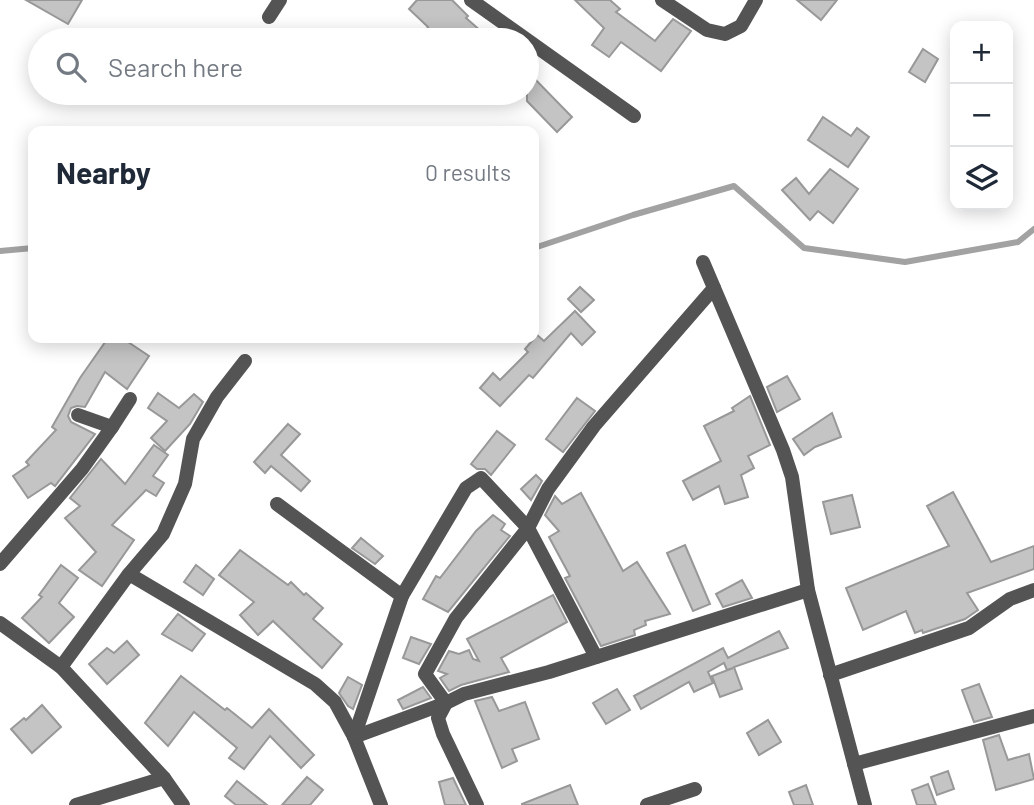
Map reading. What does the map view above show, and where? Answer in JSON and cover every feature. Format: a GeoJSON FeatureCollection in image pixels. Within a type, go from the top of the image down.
{"type":"FeatureCollection","features":[{"type":"Feature","properties":{"kind":"street"},"geometry":{"type":"LineString","coordinates":[[269,17],[280,0]]}},
{"type":"Feature","properties":{"kind":"street"},"geometry":{"type":"LineString","coordinates":[[471,0],[510,28]]}},
{"type":"Feature","properties":{"kind":"street"},"geometry":{"type":"LineString","coordinates":[[662,0],[707,30],[725,34],[741,26],[756,0]]}},
{"type":"Feature","properties":{"kind":"street"},"geometry":{"type":"LineString","coordinates":[[539,48],[634,116]]}},
{"type":"Feature","properties":{"kind":"street"},"geometry":{"type":"LineString","coordinates":[[704,262],[792,477],[808,590],[865,805]]}},
{"type":"Feature","properties":{"kind":"street"},"geometry":{"type":"LineString","coordinates":[[446,703],[425,674],[456,618],[528,528],[548,489],[594,426],[714,288]]}},
{"type":"Feature","properties":{"kind":"street"},"geometry":{"type":"LineString","coordinates":[[61,667],[163,534],[186,484],[193,439],[217,397],[245,361]]}},
{"type":"Feature","properties":{"kind":"street"},"geometry":{"type":"LineString","coordinates":[[0,564],[82,469],[130,400]]}},
{"type":"Feature","properties":{"kind":"street"},"geometry":{"type":"LineString","coordinates":[[78,415],[112,427]]}},
{"type":"Feature","properties":{"kind":"street"},"geometry":{"type":"LineString","coordinates":[[354,737],[402,596],[466,488],[481,478],[528,528],[596,657]]}},
{"type":"Feature","properties":{"kind":"street"},"geometry":{"type":"LineString","coordinates":[[277,504],[402,596]]}},
{"type":"Feature","properties":{"kind":"street"},"geometry":{"type":"LineString","coordinates":[[130,574],[315,684],[335,702],[354,737],[381,805]]}},
{"type":"Feature","properties":{"kind":"street"},"geometry":{"type":"LineString","coordinates":[[354,737],[464,694],[596,657],[808,590]]}},
{"type":"Feature","properties":{"kind":"street"},"geometry":{"type":"LineString","coordinates":[[830,675],[969,628],[1010,599],[1034,590]]}},
{"type":"Feature","properties":{"kind":"street"},"geometry":{"type":"LineString","coordinates":[[0,623],[61,667],[164,778],[183,805]]}},
{"type":"Feature","properties":{"kind":"street"},"geometry":{"type":"LineString","coordinates":[[446,703],[438,718],[477,805]]}},
{"type":"Feature","properties":{"kind":"street"},"geometry":{"type":"LineString","coordinates":[[854,764],[1034,716]]}},
{"type":"Feature","properties":{"kind":"street"},"geometry":{"type":"LineString","coordinates":[[76,805],[164,778]]}},
{"type":"Feature","properties":{"kind":"street"},"geometry":{"type":"LineString","coordinates":[[647,805],[695,789]]}},
{"type":"Feature","properties":{"kind":"building"},"geometry":{"type":"Polygon","coordinates":[[[26,0],[82,0],[68,24],[26,0]]]}},
{"type":"Feature","properties":{"kind":"building"},"geometry":{"type":"Polygon","coordinates":[[[417,0],[452,0],[477,28],[427,28],[409,9],[417,0]]]}},
{"type":"Feature","properties":{"kind":"building"},"geometry":{"type":"Polygon","coordinates":[[[575,0],[610,0],[620,9],[616,12],[655,41],[673,19],[691,31],[661,71],[621,42],[609,57],[592,45],[604,28],[575,0]]]}},
{"type":"Feature","properties":{"kind":"building"},"geometry":{"type":"Polygon","coordinates":[[[797,0],[837,0],[821,20],[797,0]]]}},
{"type":"Feature","properties":{"kind":"building"},"geometry":{"type":"Polygon","coordinates":[[[923,49],[938,59],[925,82],[909,72],[923,49]]]}},
{"type":"Feature","properties":{"kind":"building"},"geometry":{"type":"Polygon","coordinates":[[[539,83],[572,117],[557,132],[531,105],[539,105],[539,83]]]}},
{"type":"Feature","properties":{"kind":"building"},"geometry":{"type":"Polygon","coordinates":[[[823,117],[851,136],[857,128],[869,137],[848,167],[808,140],[823,117]]]}},
{"type":"Feature","properties":{"kind":"building"},"geometry":{"type":"Polygon","coordinates":[[[830,169],[858,189],[833,223],[818,211],[810,220],[782,190],[796,178],[809,194],[830,169]]]}},
{"type":"Feature","properties":{"kind":"building"},"geometry":{"type":"Polygon","coordinates":[[[580,287],[594,300],[581,312],[568,299],[580,287]]]}},
{"type":"Feature","properties":{"kind":"building"},"geometry":{"type":"Polygon","coordinates":[[[575,311],[595,332],[582,345],[571,333],[533,378],[529,375],[500,406],[480,388],[493,373],[500,380],[528,352],[525,349],[530,343],[539,343],[539,337],[544,341],[575,311]]]}},
{"type":"Feature","properties":{"kind":"building"},"geometry":{"type":"Polygon","coordinates":[[[104,343],[130,343],[149,356],[127,389],[105,372],[85,407],[71,408],[68,416],[71,422],[95,434],[55,486],[51,483],[28,498],[13,476],[29,465],[26,462],[56,430],[52,427],[80,378],[104,343]]]}},
{"type":"Feature","properties":{"kind":"building"},"geometry":{"type":"Polygon","coordinates":[[[787,376],[800,399],[777,412],[767,387],[787,376]]]}},
{"type":"Feature","properties":{"kind":"building"},"geometry":{"type":"Polygon","coordinates":[[[158,393],[179,408],[194,394],[203,402],[190,424],[165,451],[151,438],[167,421],[148,408],[158,393]]]}},
{"type":"Feature","properties":{"kind":"building"},"geometry":{"type":"Polygon","coordinates":[[[750,396],[770,445],[748,456],[754,468],[741,475],[748,497],[725,504],[719,486],[693,500],[683,481],[721,461],[704,426],[734,411],[732,408],[750,396]]]}},
{"type":"Feature","properties":{"kind":"building"},"geometry":{"type":"Polygon","coordinates":[[[577,398],[595,411],[563,452],[546,439],[577,398]]]}},
{"type":"Feature","properties":{"kind":"building"},"geometry":{"type":"Polygon","coordinates":[[[832,413],[841,437],[815,447],[804,455],[793,439],[832,413]]]}},
{"type":"Feature","properties":{"kind":"building"},"geometry":{"type":"Polygon","coordinates":[[[288,424],[300,434],[281,455],[310,481],[301,491],[271,466],[265,473],[254,462],[288,424]]]}},
{"type":"Feature","properties":{"kind":"building"},"geometry":{"type":"Polygon","coordinates":[[[497,431],[515,445],[491,475],[485,469],[477,469],[471,464],[497,431]]]}},
{"type":"Feature","properties":{"kind":"building"},"geometry":{"type":"Polygon","coordinates":[[[154,445],[168,455],[153,476],[164,483],[156,496],[146,490],[112,525],[134,540],[102,586],[79,570],[96,552],[65,518],[80,506],[70,498],[101,459],[125,484],[154,445]]]}},
{"type":"Feature","properties":{"kind":"building"},"geometry":{"type":"Polygon","coordinates":[[[536,475],[542,481],[531,500],[521,489],[536,475]]]}},
{"type":"Feature","properties":{"kind":"building"},"geometry":{"type":"Polygon","coordinates":[[[953,492],[991,562],[1034,546],[1034,569],[967,593],[978,610],[965,619],[923,633],[922,630],[915,633],[906,611],[863,630],[846,588],[949,546],[927,506],[953,492]]]}},
{"type":"Feature","properties":{"kind":"building"},"geometry":{"type":"Polygon","coordinates":[[[581,493],[623,571],[637,562],[670,614],[645,621],[646,625],[634,630],[635,635],[601,646],[565,578],[570,576],[549,537],[559,531],[545,515],[555,496],[562,504],[581,493]]]}},
{"type":"Feature","properties":{"kind":"building"},"geometry":{"type":"Polygon","coordinates":[[[852,495],[860,527],[831,534],[823,502],[852,495]]]}},
{"type":"Feature","properties":{"kind":"building"},"geometry":{"type":"Polygon","coordinates":[[[493,515],[505,524],[501,530],[510,536],[448,612],[423,599],[436,576],[440,578],[476,531],[493,515]]]}},
{"type":"Feature","properties":{"kind":"building"},"geometry":{"type":"Polygon","coordinates":[[[361,538],[383,556],[375,564],[352,548],[361,538]]]}},
{"type":"Feature","properties":{"kind":"building"},"geometry":{"type":"Polygon","coordinates":[[[685,545],[710,604],[693,611],[667,553],[685,545]]]}},
{"type":"Feature","properties":{"kind":"building"},"geometry":{"type":"Polygon","coordinates":[[[240,550],[288,585],[291,582],[323,608],[313,619],[342,644],[322,668],[273,621],[258,635],[240,615],[254,602],[219,575],[240,550]]]}},
{"type":"Feature","properties":{"kind":"building"},"geometry":{"type":"Polygon","coordinates":[[[61,565],[78,578],[59,603],[74,617],[49,643],[22,618],[42,597],[39,595],[61,565]]]}},
{"type":"Feature","properties":{"kind":"building"},"geometry":{"type":"Polygon","coordinates":[[[196,565],[214,579],[203,595],[184,582],[196,565]]]}},
{"type":"Feature","properties":{"kind":"building"},"geometry":{"type":"Polygon","coordinates":[[[742,580],[752,598],[723,607],[716,594],[742,580]]]}},
{"type":"Feature","properties":{"kind":"building"},"geometry":{"type":"Polygon","coordinates":[[[553,595],[567,622],[501,658],[509,672],[449,691],[440,678],[447,674],[438,671],[449,651],[459,654],[469,650],[473,659],[479,661],[467,639],[553,595]]]}},
{"type":"Feature","properties":{"kind":"building"},"geometry":{"type":"Polygon","coordinates":[[[178,614],[205,634],[192,651],[162,634],[178,614]]]}},
{"type":"Feature","properties":{"kind":"building"},"geometry":{"type":"Polygon","coordinates":[[[779,631],[788,648],[734,667],[742,689],[720,697],[712,676],[733,668],[727,670],[724,663],[708,672],[713,683],[694,692],[689,682],[641,709],[634,696],[723,648],[728,658],[779,631]]]}},
{"type":"Feature","properties":{"kind":"building"},"geometry":{"type":"Polygon","coordinates":[[[411,637],[431,644],[419,664],[403,658],[411,637]]]}},
{"type":"Feature","properties":{"kind":"building"},"geometry":{"type":"Polygon","coordinates":[[[127,641],[139,655],[107,684],[89,664],[107,648],[114,653],[127,641]]]}},
{"type":"Feature","properties":{"kind":"building"},"geometry":{"type":"Polygon","coordinates":[[[181,676],[252,728],[269,709],[314,755],[301,768],[270,736],[244,769],[229,758],[237,748],[194,712],[168,746],[145,723],[181,676]]]}},
{"type":"Feature","properties":{"kind":"building"},"geometry":{"type":"Polygon","coordinates":[[[348,677],[362,685],[353,709],[339,693],[348,677]]]}},
{"type":"Feature","properties":{"kind":"building"},"geometry":{"type":"Polygon","coordinates":[[[979,684],[992,717],[974,722],[962,690],[979,684]]]}},
{"type":"Feature","properties":{"kind":"building"},"geometry":{"type":"Polygon","coordinates":[[[423,687],[431,698],[403,709],[398,700],[423,687]]]}},
{"type":"Feature","properties":{"kind":"building"},"geometry":{"type":"Polygon","coordinates":[[[617,689],[630,710],[606,724],[593,703],[617,689]]]}},
{"type":"Feature","properties":{"kind":"building"},"geometry":{"type":"Polygon","coordinates":[[[492,697],[499,711],[525,702],[539,739],[512,749],[517,761],[502,768],[475,701],[492,697]]]}},
{"type":"Feature","properties":{"kind":"building"},"geometry":{"type":"Polygon","coordinates":[[[42,705],[61,727],[32,753],[11,729],[42,705]]]}},
{"type":"Feature","properties":{"kind":"building"},"geometry":{"type":"Polygon","coordinates":[[[768,720],[781,742],[759,755],[747,733],[768,720]]]}},
{"type":"Feature","properties":{"kind":"building"},"geometry":{"type":"Polygon","coordinates":[[[999,735],[1008,760],[1029,754],[1034,779],[996,790],[983,740],[999,735]]]}},
{"type":"Feature","properties":{"kind":"building"},"geometry":{"type":"Polygon","coordinates":[[[948,771],[954,789],[937,795],[931,777],[948,771]]]}},
{"type":"Feature","properties":{"kind":"building"},"geometry":{"type":"Polygon","coordinates":[[[307,777],[323,790],[310,805],[282,805],[307,777]]]}},
{"type":"Feature","properties":{"kind":"building"},"geometry":{"type":"Polygon","coordinates":[[[453,778],[466,805],[445,805],[439,782],[453,778]]]}},
{"type":"Feature","properties":{"kind":"building"},"geometry":{"type":"Polygon","coordinates":[[[237,781],[267,805],[236,805],[225,796],[237,781]]]}},
{"type":"Feature","properties":{"kind":"building"},"geometry":{"type":"Polygon","coordinates":[[[928,784],[936,805],[917,805],[912,790],[928,784]]]}},
{"type":"Feature","properties":{"kind":"building"},"geometry":{"type":"Polygon","coordinates":[[[570,785],[578,805],[522,805],[522,804],[570,785]]]}},
{"type":"Feature","properties":{"kind":"building"},"geometry":{"type":"Polygon","coordinates":[[[806,785],[813,805],[794,805],[789,792],[806,785]]]}},
{"type":"Feature","properties":{"kind":"waterway"},"geometry":{"type":"LineString","coordinates":[[539,246],[633,215],[734,186],[804,248],[905,262],[1018,242],[1034,229]]}},
{"type":"Feature","properties":{"kind":"waterway"},"geometry":{"type":"LineString","coordinates":[[0,251],[28,248]]}}]}
